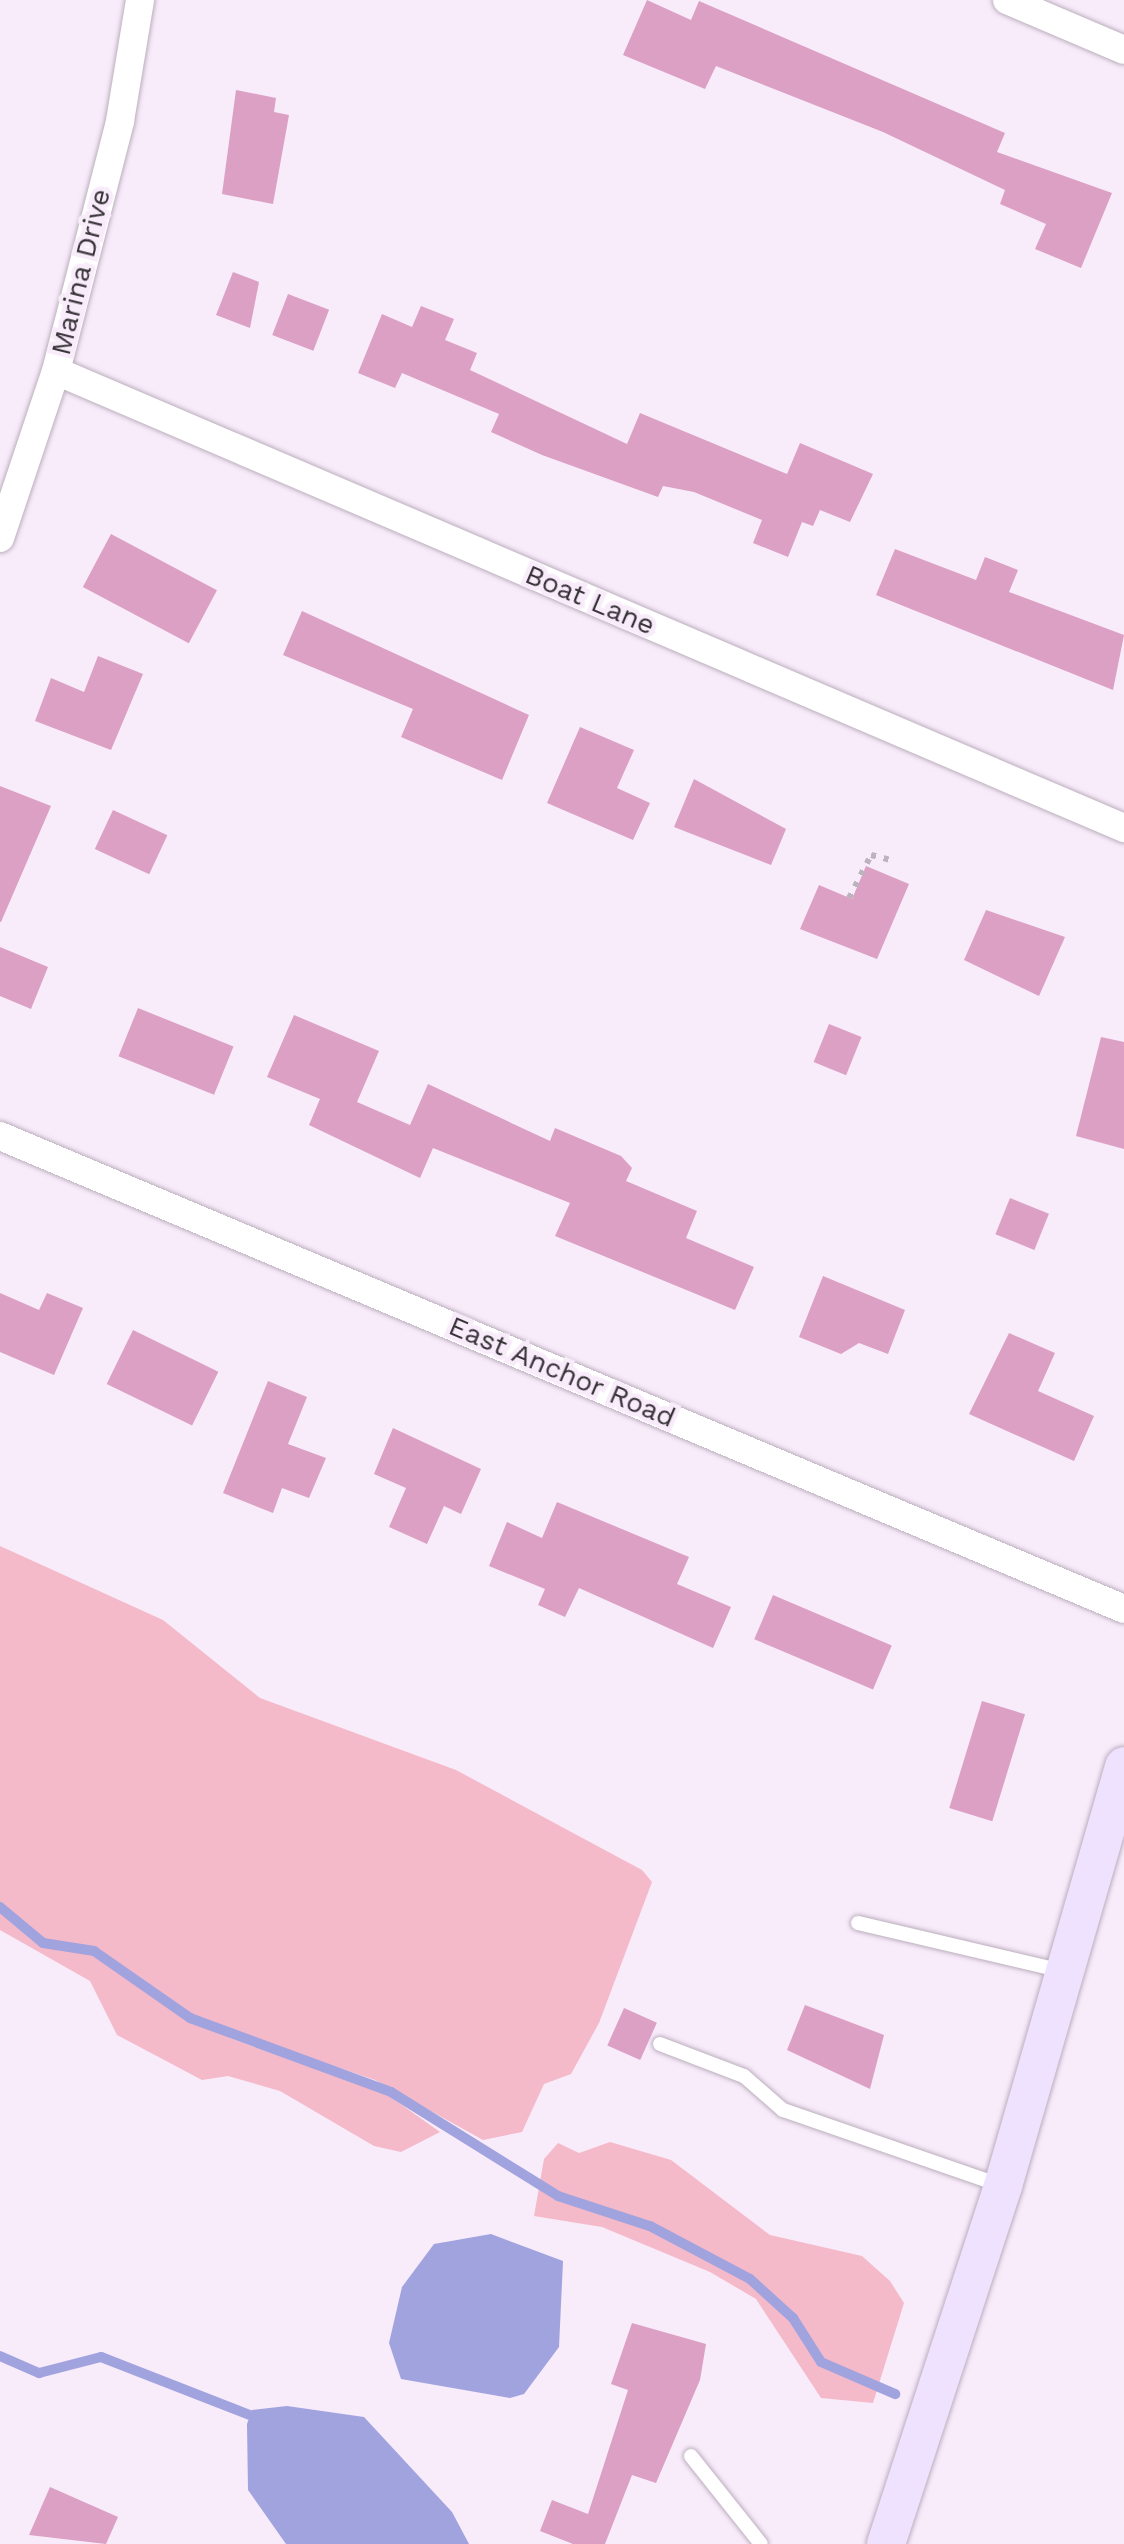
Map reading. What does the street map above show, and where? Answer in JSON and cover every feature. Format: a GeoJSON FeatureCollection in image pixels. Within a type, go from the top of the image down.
{"type":"FeatureCollection","features":[{"type":"Feature","properties":{"kind":"main road"},"geometry":{"type":"LineString","coordinates":[[886,2544],[1003,2186],[1124,1766]]}},
{"type":"Feature","properties":{"kind":"street","name":"Marina Drive"},"geometry":{"type":"LineString","coordinates":[[0,538],[56,371],[120,121],[140,0]]}},
{"type":"Feature","properties":{"kind":"street"},"geometry":{"type":"LineString","coordinates":[[1007,0],[1124,50]]}},
{"type":"Feature","properties":{"kind":"street","name":"Boat Lane"},"geometry":{"type":"LineString","coordinates":[[56,371],[1124,828]]}},
{"type":"Feature","properties":{"kind":"street","name":"East Anchor Road"},"geometry":{"type":"LineString","coordinates":[[0,1136],[1124,1609]]}},
{"type":"Feature","properties":{"kind":"lane"},"geometry":{"type":"LineString","coordinates":[[858,1923],[1067,1972]]}},
{"type":"Feature","properties":{"kind":"lane"},"geometry":{"type":"LineString","coordinates":[[660,2044],[744,2076],[783,2110],[1003,2186]]}},
{"type":"Feature","properties":{"kind":"lane"},"geometry":{"type":"LineString","coordinates":[[691,2456],[761,2544]]}},
{"type":"Feature","properties":{"kind":"path"},"geometry":{"type":"LineString","coordinates":[[849,898],[871,855],[895,861]]}},
{"type":"Feature","properties":{"kind":"shaded area"},"geometry":{"type":"Polygon","coordinates":[[[0,1546],[163,1620],[260,1698],[456,1770],[642,1870],[652,1882],[599,2023],[571,2074],[544,2084],[522,2132],[483,2140],[375,2080],[233,2032],[230,2038],[388,2095],[440,2132],[401,2152],[374,2146],[280,2091],[228,2076],[202,2080],[117,2035],[90,1981],[0,1930],[0,1546]]]}},
{"type":"Feature","properties":{"kind":"shaded area"},"geometry":{"type":"Polygon","coordinates":[[[610,2142],[671,2160],[770,2235],[862,2256],[890,2281],[904,2303],[873,2403],[821,2398],[756,2299],[710,2272],[602,2227],[534,2216],[544,2159],[558,2143],[579,2153],[610,2142]]]}},
{"type":"Feature","properties":{"kind":"water"},"geometry":{"type":"Polygon","coordinates":[[[491,2234],[563,2261],[559,2347],[524,2394],[510,2398],[401,2379],[389,2343],[402,2287],[434,2244],[491,2234]]]}},
{"type":"Feature","properties":{"kind":"water"},"geometry":{"type":"Polygon","coordinates":[[[287,2406],[364,2417],[452,2512],[469,2544],[286,2544],[248,2490],[247,2424],[252,2410],[287,2406]]]}},
{"type":"Feature","properties":{"kind":"building"},"geometry":{"type":"Polygon","coordinates":[[[647,0],[691,20],[699,1],[1005,133],[997,152],[1112,193],[1081,268],[1035,249],[1046,224],[1000,204],[1005,190],[883,132],[716,66],[705,89],[623,55],[647,0]]]}},
{"type":"Feature","properties":{"kind":"building"},"geometry":{"type":"Polygon","coordinates":[[[236,90],[276,98],[274,112],[289,115],[273,204],[222,194],[236,90]]]}},
{"type":"Feature","properties":{"kind":"building"},"geometry":{"type":"Polygon","coordinates":[[[233,272],[259,282],[250,328],[216,315],[233,272]]]}},
{"type":"Feature","properties":{"kind":"building"},"geometry":{"type":"Polygon","coordinates":[[[288,294],[329,310],[313,351],[272,335],[288,294]]]}},
{"type":"Feature","properties":{"kind":"building"},"geometry":{"type":"Polygon","coordinates":[[[421,306],[454,319],[445,340],[477,353],[470,370],[627,444],[640,413],[787,474],[800,443],[873,474],[850,522],[820,510],[813,526],[802,522],[788,557],[753,543],[762,520],[694,492],[663,486],[658,497],[542,455],[491,432],[499,414],[402,373],[395,388],[358,373],[382,314],[412,327],[421,306]]]}},
{"type":"Feature","properties":{"kind":"building"},"geometry":{"type":"Polygon","coordinates":[[[111,534],[217,590],[189,643],[83,587],[111,534]]]}},
{"type":"Feature","properties":{"kind":"building"},"geometry":{"type":"Polygon","coordinates":[[[895,549],[976,580],[985,557],[1018,570],[1009,592],[1124,635],[1113,690],[876,595],[895,549]]]}},
{"type":"Feature","properties":{"kind":"building"},"geometry":{"type":"Polygon","coordinates":[[[302,611],[529,715],[502,780],[401,737],[413,709],[283,655],[302,611]]]}},
{"type":"Feature","properties":{"kind":"building"},"geometry":{"type":"Polygon","coordinates":[[[98,656],[143,674],[111,750],[35,721],[51,678],[84,692],[98,656]]]}},
{"type":"Feature","properties":{"kind":"building"},"geometry":{"type":"Polygon","coordinates":[[[580,727],[634,750],[617,788],[650,803],[633,840],[547,803],[580,727]]]}},
{"type":"Feature","properties":{"kind":"building"},"geometry":{"type":"Polygon","coordinates":[[[694,779],[786,829],[771,865],[674,827],[694,779]]]}},
{"type":"Feature","properties":{"kind":"building"},"geometry":{"type":"Polygon","coordinates":[[[0,786],[51,806],[1,922],[0,922],[0,786]]]}},
{"type":"Feature","properties":{"kind":"building"},"geometry":{"type":"Polygon","coordinates":[[[113,810],[167,835],[149,874],[95,849],[113,810]]]}},
{"type":"Feature","properties":{"kind":"building"},"geometry":{"type":"Polygon","coordinates":[[[866,866],[909,884],[877,959],[800,929],[819,885],[852,899],[866,866]]]}},
{"type":"Feature","properties":{"kind":"building"},"geometry":{"type":"Polygon","coordinates":[[[986,910],[1065,937],[1039,996],[964,960],[986,910]]]}},
{"type":"Feature","properties":{"kind":"building"},"geometry":{"type":"Polygon","coordinates":[[[0,947],[48,967],[31,1009],[0,996],[0,947]]]}},
{"type":"Feature","properties":{"kind":"building"},"geometry":{"type":"Polygon","coordinates":[[[138,1008],[233,1047],[214,1095],[119,1056],[138,1008]]]}},
{"type":"Feature","properties":{"kind":"building"},"geometry":{"type":"Polygon","coordinates":[[[294,1015],[379,1051],[357,1102],[410,1125],[428,1084],[550,1141],[555,1128],[621,1156],[632,1168],[626,1181],[697,1211],[686,1238],[754,1267],[735,1310],[555,1236],[570,1203],[433,1148],[420,1178],[309,1125],[320,1099],[267,1077],[294,1015]]]}},
{"type":"Feature","properties":{"kind":"building"},"geometry":{"type":"Polygon","coordinates":[[[829,1024],[861,1037],[846,1075],[814,1062],[829,1024]]]}},
{"type":"Feature","properties":{"kind":"building"},"geometry":{"type":"Polygon","coordinates":[[[1101,1037],[1124,1042],[1124,1149],[1076,1136],[1101,1037]]]}},
{"type":"Feature","properties":{"kind":"building"},"geometry":{"type":"Polygon","coordinates":[[[1010,1198],[1049,1214],[1034,1250],[995,1234],[1010,1198]]]}},
{"type":"Feature","properties":{"kind":"building"},"geometry":{"type":"Polygon","coordinates":[[[823,1276],[905,1310],[888,1354],[859,1343],[841,1354],[799,1337],[823,1276]]]}},
{"type":"Feature","properties":{"kind":"building"},"geometry":{"type":"Polygon","coordinates":[[[0,1293],[39,1310],[47,1293],[83,1308],[54,1375],[0,1352],[0,1293]]]}},
{"type":"Feature","properties":{"kind":"building"},"geometry":{"type":"Polygon","coordinates":[[[133,1330],[218,1372],[192,1426],[107,1384],[133,1330]]]}},
{"type":"Feature","properties":{"kind":"building"},"geometry":{"type":"Polygon","coordinates":[[[1009,1333],[1055,1353],[1038,1391],[1094,1416],[1074,1461],[969,1414],[1009,1333]]]}},
{"type":"Feature","properties":{"kind":"building"},"geometry":{"type":"Polygon","coordinates":[[[268,1381],[307,1397],[288,1444],[326,1458],[309,1498],[282,1488],[273,1513],[223,1493],[268,1381]]]}},
{"type":"Feature","properties":{"kind":"building"},"geometry":{"type":"Polygon","coordinates":[[[393,1428],[481,1469],[461,1514],[444,1506],[427,1544],[389,1527],[406,1488],[374,1474],[393,1428]]]}},
{"type":"Feature","properties":{"kind":"building"},"geometry":{"type":"Polygon","coordinates":[[[557,1502],[689,1557],[677,1584],[731,1607],[713,1648],[579,1588],[565,1617],[538,1605],[545,1589],[489,1566],[507,1522],[542,1538],[557,1502]]]}},
{"type":"Feature","properties":{"kind":"building"},"geometry":{"type":"Polygon","coordinates":[[[773,1595],[892,1645],[873,1690],[754,1639],[773,1595]]]}},
{"type":"Feature","properties":{"kind":"building"},"geometry":{"type":"Polygon","coordinates":[[[982,1701],[1025,1714],[992,1821],[949,1808],[982,1701]]]}},
{"type":"Feature","properties":{"kind":"building"},"geometry":{"type":"Polygon","coordinates":[[[805,2005],[884,2035],[870,2089],[787,2050],[805,2005]]]}},
{"type":"Feature","properties":{"kind":"building"},"geometry":{"type":"Polygon","coordinates":[[[624,2008],[657,2023],[640,2060],[607,2045],[624,2008]]]}},
{"type":"Feature","properties":{"kind":"building"},"geometry":{"type":"Polygon","coordinates":[[[632,2323],[706,2344],[700,2380],[656,2483],[632,2475],[605,2544],[573,2544],[540,2531],[552,2500],[588,2514],[628,2390],[611,2384],[632,2323]]]}},
{"type":"Feature","properties":{"kind":"building"},"geometry":{"type":"Polygon","coordinates":[[[50,2487],[118,2517],[106,2544],[29,2535],[50,2487]]]}},
{"type":"Feature","properties":{"kind":"waterway"},"geometry":{"type":"LineString","coordinates":[[0,1907],[43,1943],[94,1951],[190,2018],[391,2092],[558,2196],[650,2226],[750,2279],[793,2318],[821,2362],[895,2394]]}},
{"type":"Feature","properties":{"kind":"waterway"},"geometry":{"type":"LineString","coordinates":[[0,2356],[39,2373],[101,2357],[250,2415]]}}]}
